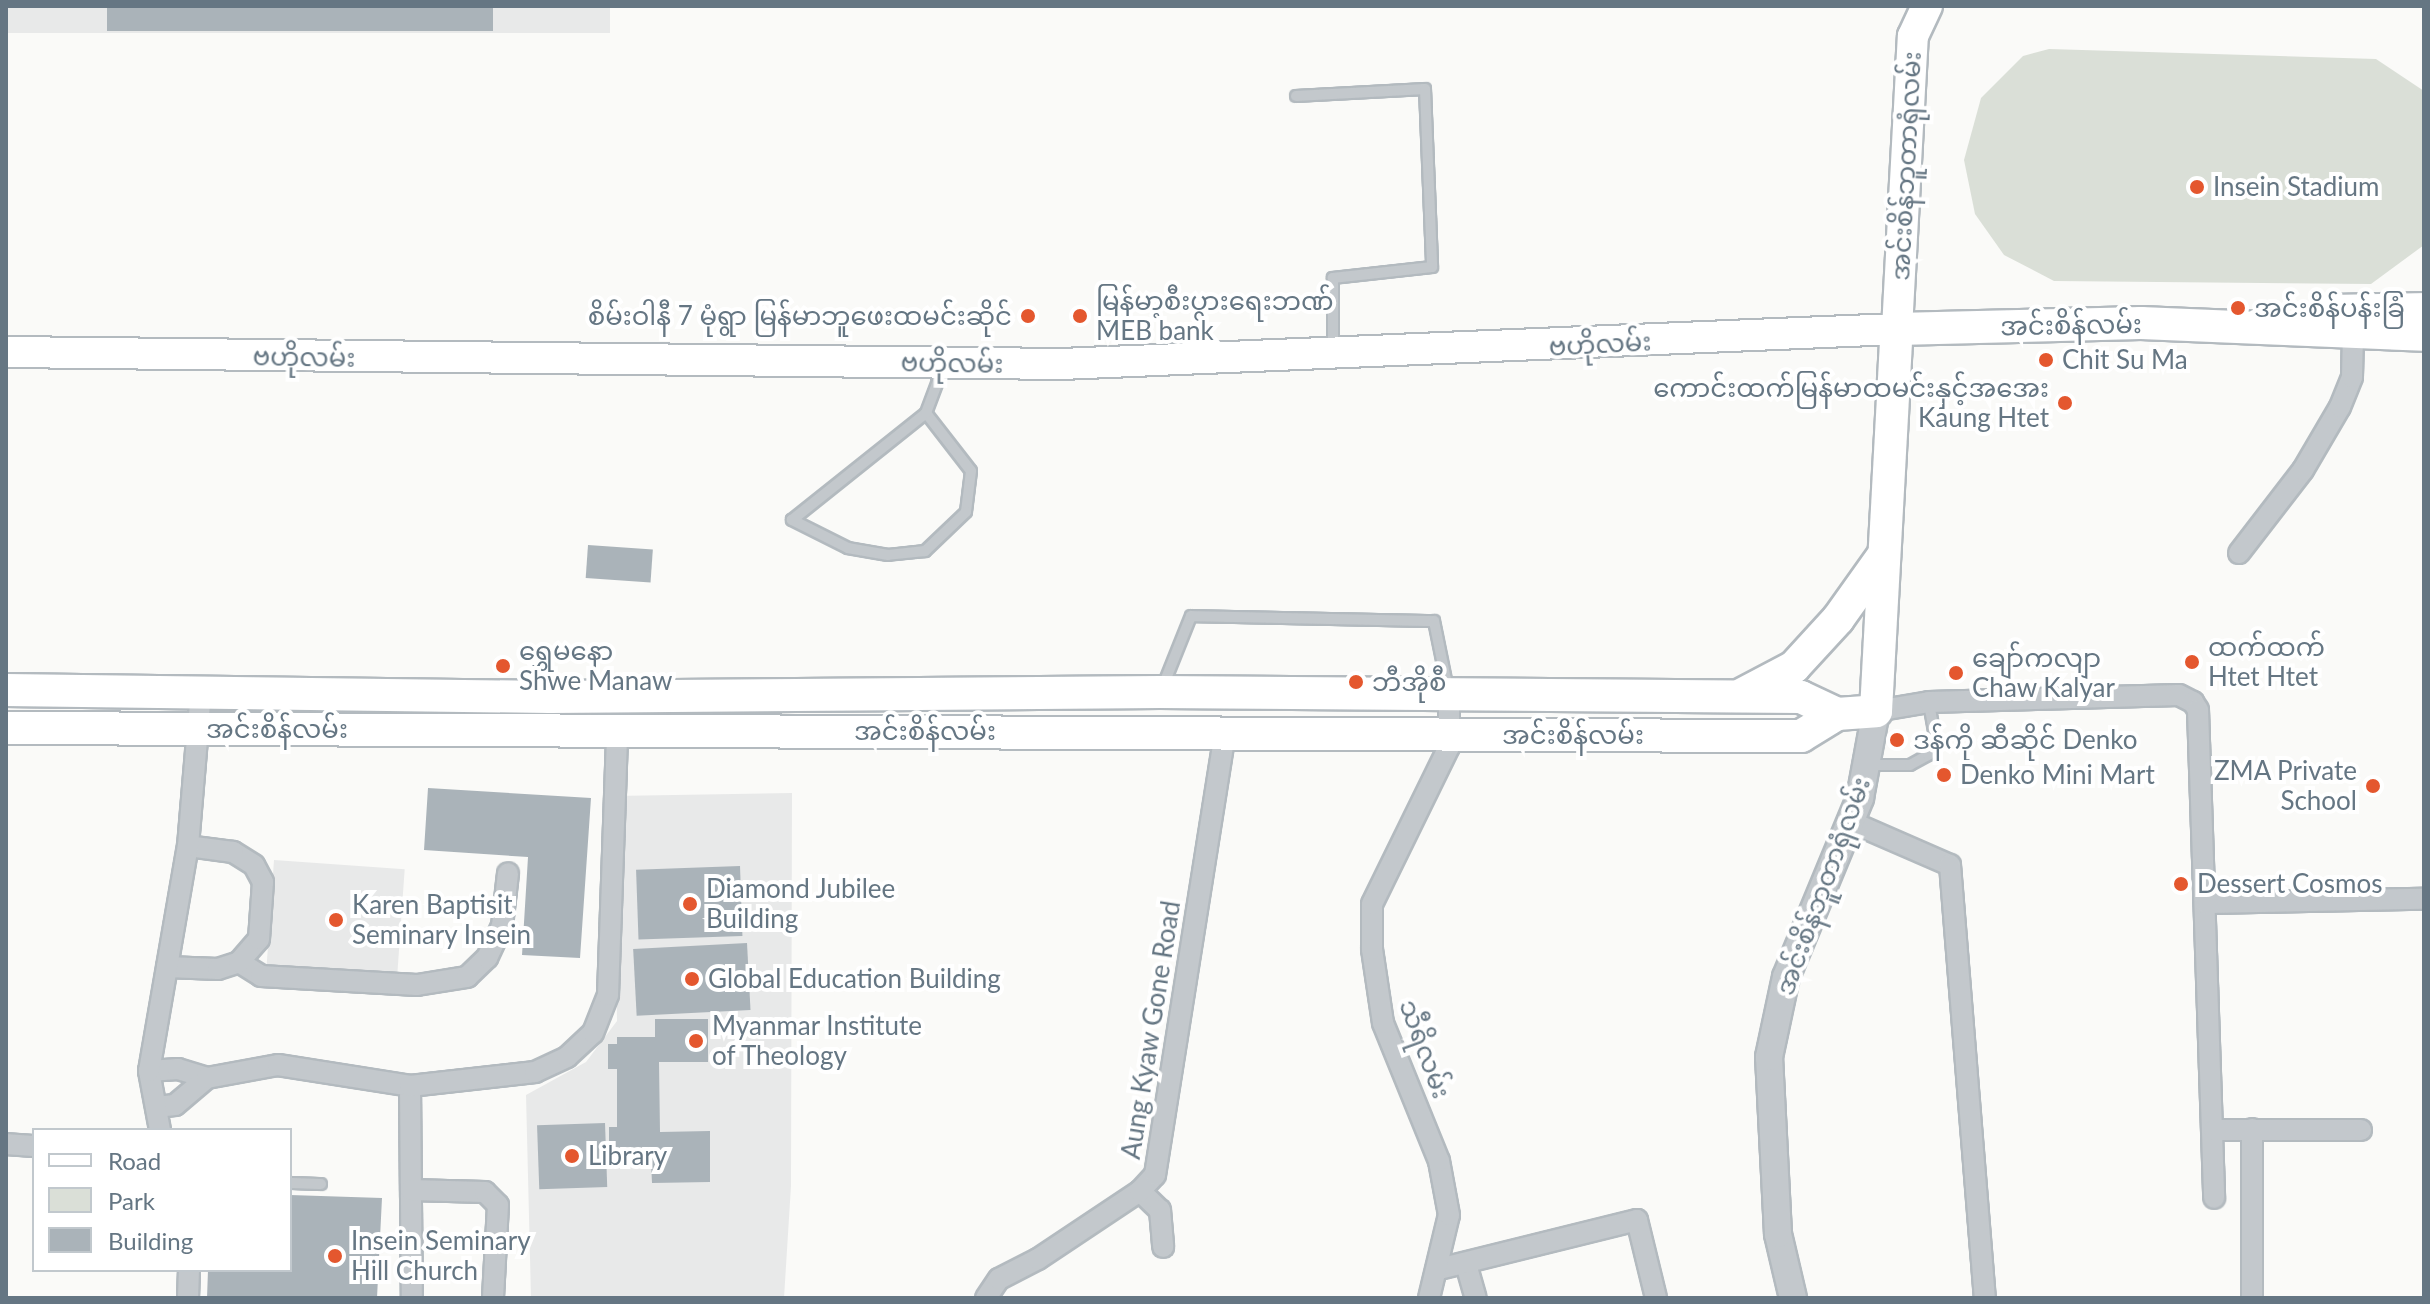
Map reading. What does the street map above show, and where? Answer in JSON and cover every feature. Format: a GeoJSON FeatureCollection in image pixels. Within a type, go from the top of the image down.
{"type":"FeatureCollection","features":[{"type":"Feature","properties":{"kind":"main road","name":"အင်းစိန်ဘူတာရုံလမ်း"},"geometry":{"type":"LineString","coordinates":[[1897,329],[1913,36],[1927,6]]}},
{"type":"Feature","properties":{"kind":"main road"},"geometry":{"type":"LineString","coordinates":[[2295,330],[2336,311],[2424,309]]}},
{"type":"Feature","properties":{"kind":"main road","name":"အင်းစိန်လမ်း"},"geometry":{"type":"LineString","coordinates":[[1897,329],[2141,323],[2424,335]]}},
{"type":"Feature","properties":{"kind":"main road","name":"ဗဟိုလမ်း"},"geometry":{"type":"LineString","coordinates":[[6,352],[944,363],[1333,356],[1897,329]]}},
{"type":"Feature","properties":{"kind":"main road"},"geometry":{"type":"LineString","coordinates":[[1876,711],[1897,329]]}},
{"type":"Feature","properties":{"kind":"main road","name":"အင်းစိန်လမ်း"},"geometry":{"type":"LineString","coordinates":[[1727,698],[1761,689],[1794,667],[1838,619],[1883,556]]}},
{"type":"Feature","properties":{"kind":"main road","name":"အင်းစိန်လမ်း"},"geometry":{"type":"LineString","coordinates":[[6,690],[550,697],[1160,692],[1801,697],[1837,714]]}},
{"type":"Feature","properties":{"kind":"main road"},"geometry":{"type":"LineString","coordinates":[[1018,693],[1020,731]]}},
{"type":"Feature","properties":{"kind":"main road"},"geometry":{"type":"LineString","coordinates":[[758,731],[759,696]]}},
{"type":"Feature","properties":{"kind":"main road"},"geometry":{"type":"LineString","coordinates":[[549,731],[550,697]]}},
{"type":"Feature","properties":{"kind":"main road","name":"အင်းစိန်လမ်း"},"geometry":{"type":"LineString","coordinates":[[6,728],[1225,731],[1801,736],[1837,714],[1876,711]]}},
{"type":"Feature","properties":{"kind":"street"},"geometry":{"type":"LineString","coordinates":[[2239,553],[2303,470],[2340,407],[2352,377],[2353,332]]}},
{"type":"Feature","properties":{"kind":"street"},"geometry":{"type":"LineString","coordinates":[[158,1128],[149,1071],[188,846],[201,691]]}},
{"type":"Feature","properties":{"kind":"street"},"geometry":{"type":"LineString","coordinates":[[1876,711],[1929,702],[2179,695],[2193,702],[2198,710],[2214,1198]]}},
{"type":"Feature","properties":{"kind":"street","name":"သီရိလမ်း"},"geometry":{"type":"LineString","coordinates":[[1429,1298],[1439,1269],[1449,1215],[1439,1161],[1383,1023],[1372,934],[1372,904],[1397,846],[1439,771],[1448,734],[1449,696]]}},
{"type":"Feature","properties":{"kind":"street","name":"အင်းစိန်ဘူတာရုံလမ်း"},"geometry":{"type":"LineString","coordinates":[[1793,1298],[1778,1234],[1769,1057],[1786,977],[1851,822],[1867,765],[1876,711]]}},
{"type":"Feature","properties":{"kind":"street"},"geometry":{"type":"LineString","coordinates":[[149,1071],[178,1069],[207,1078],[278,1065],[410,1086],[535,1072],[567,1057],[593,1033],[608,995],[617,731]]}},
{"type":"Feature","properties":{"kind":"street","name":"Aung Kyaw Gone Road"},"geometry":{"type":"LineString","coordinates":[[986,1298],[999,1279],[1038,1259],[1140,1191],[1155,1175],[1225,731]]}},
{"type":"Feature","properties":{"kind":"street"},"geometry":{"type":"LineString","coordinates":[[1851,822],[1950,865],[1985,1298]]}},
{"type":"Feature","properties":{"kind":"street"},"geometry":{"type":"LineString","coordinates":[[167,967],[218,969],[239,962],[259,939],[263,882],[254,865],[233,852],[188,846]]}},
{"type":"Feature","properties":{"kind":"street"},"geometry":{"type":"LineString","coordinates":[[239,962],[261,976],[417,985],[467,977],[487,958],[502,926],[508,873]]}},
{"type":"Feature","properties":{"kind":"street"},"geometry":{"type":"LineString","coordinates":[[2206,903],[2424,899]]}},
{"type":"Feature","properties":{"kind":"street"},"geometry":{"type":"LineString","coordinates":[[156,1107],[175,1105],[207,1078]]}},
{"type":"Feature","properties":{"kind":"street"},"geometry":{"type":"LineString","coordinates":[[410,1086],[412,1298]]}},
{"type":"Feature","properties":{"kind":"street"},"geometry":{"type":"LineString","coordinates":[[2252,1129],[2252,1298]]}},
{"type":"Feature","properties":{"kind":"street"},"geometry":{"type":"LineString","coordinates":[[2214,1130],[2361,1130]]}},
{"type":"Feature","properties":{"kind":"street"},"geometry":{"type":"LineString","coordinates":[[6,1144],[32,1146]]}},
{"type":"Feature","properties":{"kind":"street"},"geometry":{"type":"LineString","coordinates":[[411,1190],[485,1192],[498,1205],[493,1298]]}},
{"type":"Feature","properties":{"kind":"street"},"geometry":{"type":"LineString","coordinates":[[1140,1191],[1160,1210],[1163,1247]]}},
{"type":"Feature","properties":{"kind":"street"},"geometry":{"type":"LineString","coordinates":[[1439,1269],[1637,1220],[1656,1298]]}},
{"type":"Feature","properties":{"kind":"street"},"geometry":{"type":"LineString","coordinates":[[1466,1264],[1476,1298]]}},
{"type":"Feature","properties":{"kind":"street"},"geometry":{"type":"LineString","coordinates":[[188,1298],[189,1272]]}},
{"type":"Feature","properties":{"kind":"lane"},"geometry":{"type":"LineString","coordinates":[[1296,96],[1425,89],[1432,267],[1333,278],[1333,356]]}},
{"type":"Feature","properties":{"kind":"lane"},"geometry":{"type":"LineString","coordinates":[[926,413],[971,471],[966,512],[925,551],[888,555],[848,548],[792,520],[926,413],[944,363]]}},
{"type":"Feature","properties":{"kind":"lane"},"geometry":{"type":"LineString","coordinates":[[1160,692],[1191,616],[1434,621],[1449,696]]}},
{"type":"Feature","properties":{"kind":"lane"},"geometry":{"type":"LineString","coordinates":[[1867,765],[1910,765],[1928,755],[1935,737],[1929,702]]}},
{"type":"Feature","properties":{"kind":"lane"},"geometry":{"type":"LineString","coordinates":[[292,1183],[321,1184]]}},
{"type":"Feature","properties":{"kind":"shaded area"},"geometry":{"type":"Polygon","coordinates":[[[6,6],[610,6],[610,33],[6,33],[6,6]]]}},
{"type":"Feature","properties":{"kind":"shaded area","name":"Myanmar Institute of Theology"},"geometry":{"type":"Polygon","coordinates":[[[792,793],[791,1186],[784,1298],[531,1298],[526,1095],[586,1062],[617,1021],[614,796],[792,793]]]}},
{"type":"Feature","properties":{"kind":"shaded area","name":"Karen Baptisit Seminary Insein"},"geometry":{"type":"Polygon","coordinates":[[[274,860],[405,869],[397,979],[266,970],[274,860]]]}},
{"type":"Feature","properties":{"kind":"green space","name":"Insein Stadium"},"geometry":{"type":"Polygon","coordinates":[[[2049,49],[2376,59],[2424,91],[2424,245],[2371,284],[2054,281],[2004,255],[1975,214],[1964,160],[1981,98],[2023,56],[2049,49]]]}},
{"type":"Feature","properties":{"kind":"building"},"geometry":{"type":"Polygon","coordinates":[[[107,6],[493,6],[493,31],[107,31],[107,6]]]}},
{"type":"Feature","properties":{"kind":"building"},"geometry":{"type":"Polygon","coordinates":[[[588,545],[653,550],[651,582],[586,578],[588,545]]]}},
{"type":"Feature","properties":{"kind":"building"},"geometry":{"type":"Polygon","coordinates":[[[428,788],[591,798],[580,958],[522,955],[528,857],[424,850],[428,788]]]}},
{"type":"Feature","properties":{"kind":"building","name":"Diamond Jubilee Building"},"geometry":{"type":"Polygon","coordinates":[[[740,866],[742,936],[639,940],[636,870],[740,866]]]}},
{"type":"Feature","properties":{"kind":"building","name":"Global Education Building"},"geometry":{"type":"Polygon","coordinates":[[[747,943],[751,1010],[637,1016],[633,949],[747,943]]]}},
{"type":"Feature","properties":{"kind":"building"},"geometry":{"type":"Polygon","coordinates":[[[655,1019],[708,1019],[708,1062],[659,1062],[660,1132],[710,1131],[710,1182],[652,1183],[651,1162],[616,1162],[616,1153],[609,1154],[609,1127],[617,1127],[617,1069],[608,1069],[608,1044],[617,1044],[617,1037],[655,1037],[655,1019]]]}},
{"type":"Feature","properties":{"kind":"building","name":"Library"},"geometry":{"type":"Polygon","coordinates":[[[605,1123],[607,1187],[539,1189],[537,1125],[605,1123]]]}},
{"type":"Feature","properties":{"kind":"building","name":"Insein Seminary Hill Church"},"geometry":{"type":"Polygon","coordinates":[[[292,1195],[382,1198],[377,1298],[207,1298],[208,1272],[292,1272],[292,1195]]]}},
{"type":"Feature","properties":{"kind":"place","name":"Insein Stadium"},"geometry":{"type":"Point","coordinates":[2197,187]}},
{"type":"Feature","properties":{"kind":"place","name":"အင်းစိန်ပန်းခြံ"},"geometry":{"type":"Point","coordinates":[2238,308]}},
{"type":"Feature","properties":{"kind":"place","name":"စိမ်းဝါနီ 7 မုံရွာ မြန်မာဘူဖေးထမင်းဆိုင်"},"geometry":{"type":"Point","coordinates":[1028,316]}},
{"type":"Feature","properties":{"kind":"place","name":"မြန်မာ့စီးပွားရေးဘဏ် MEB bank"},"geometry":{"type":"Point","coordinates":[1080,316]}},
{"type":"Feature","properties":{"kind":"place","name":"Chit Su Ma"},"geometry":{"type":"Point","coordinates":[2046,360]}},
{"type":"Feature","properties":{"kind":"place","name":"ကောင်းထက်မြန်မာထမင်းနှင့်အအေး Kaung Htet"},"geometry":{"type":"Point","coordinates":[2065,403]}},
{"type":"Feature","properties":{"kind":"place","name":"ထက်ထက် Htet Htet"},"geometry":{"type":"Point","coordinates":[2192,662]}},
{"type":"Feature","properties":{"kind":"place","name":"ရွှေမနော Shwe Manaw"},"geometry":{"type":"Point","coordinates":[503,666]}},
{"type":"Feature","properties":{"kind":"place","name":"ချော်ကလျာ Chaw Kalyar"},"geometry":{"type":"Point","coordinates":[1956,673]}},
{"type":"Feature","properties":{"kind":"place","name":"ဘီအိုစီ"},"geometry":{"type":"Point","coordinates":[1356,682]}},
{"type":"Feature","properties":{"kind":"place","name":"ဒန်ကို ဆီဆိုင် Denko"},"geometry":{"type":"Point","coordinates":[1897,740]}},
{"type":"Feature","properties":{"kind":"place","name":"Denko Mini Mart"},"geometry":{"type":"Point","coordinates":[1944,775]}},
{"type":"Feature","properties":{"kind":"place","name":"ZMA Private School"},"geometry":{"type":"Point","coordinates":[2373,786]}},
{"type":"Feature","properties":{"kind":"place","name":"Dessert Cosmos"},"geometry":{"type":"Point","coordinates":[2181,884]}},
{"type":"Feature","properties":{"kind":"place","name":"Diamond Jubilee Building"},"geometry":{"type":"Point","coordinates":[690,904]}},
{"type":"Feature","properties":{"kind":"place","name":"Karen Baptisit Seminary Insein"},"geometry":{"type":"Point","coordinates":[336,920]}},
{"type":"Feature","properties":{"kind":"place","name":"Global Education Building"},"geometry":{"type":"Point","coordinates":[692,979]}},
{"type":"Feature","properties":{"kind":"place","name":"Myanmar Institute of Theology"},"geometry":{"type":"Point","coordinates":[696,1041]}},
{"type":"Feature","properties":{"kind":"place","name":"Library"},"geometry":{"type":"Point","coordinates":[572,1156]}},
{"type":"Feature","properties":{"kind":"place","name":"Insein Seminary Hill Church"},"geometry":{"type":"Point","coordinates":[335,1256]}}]}
